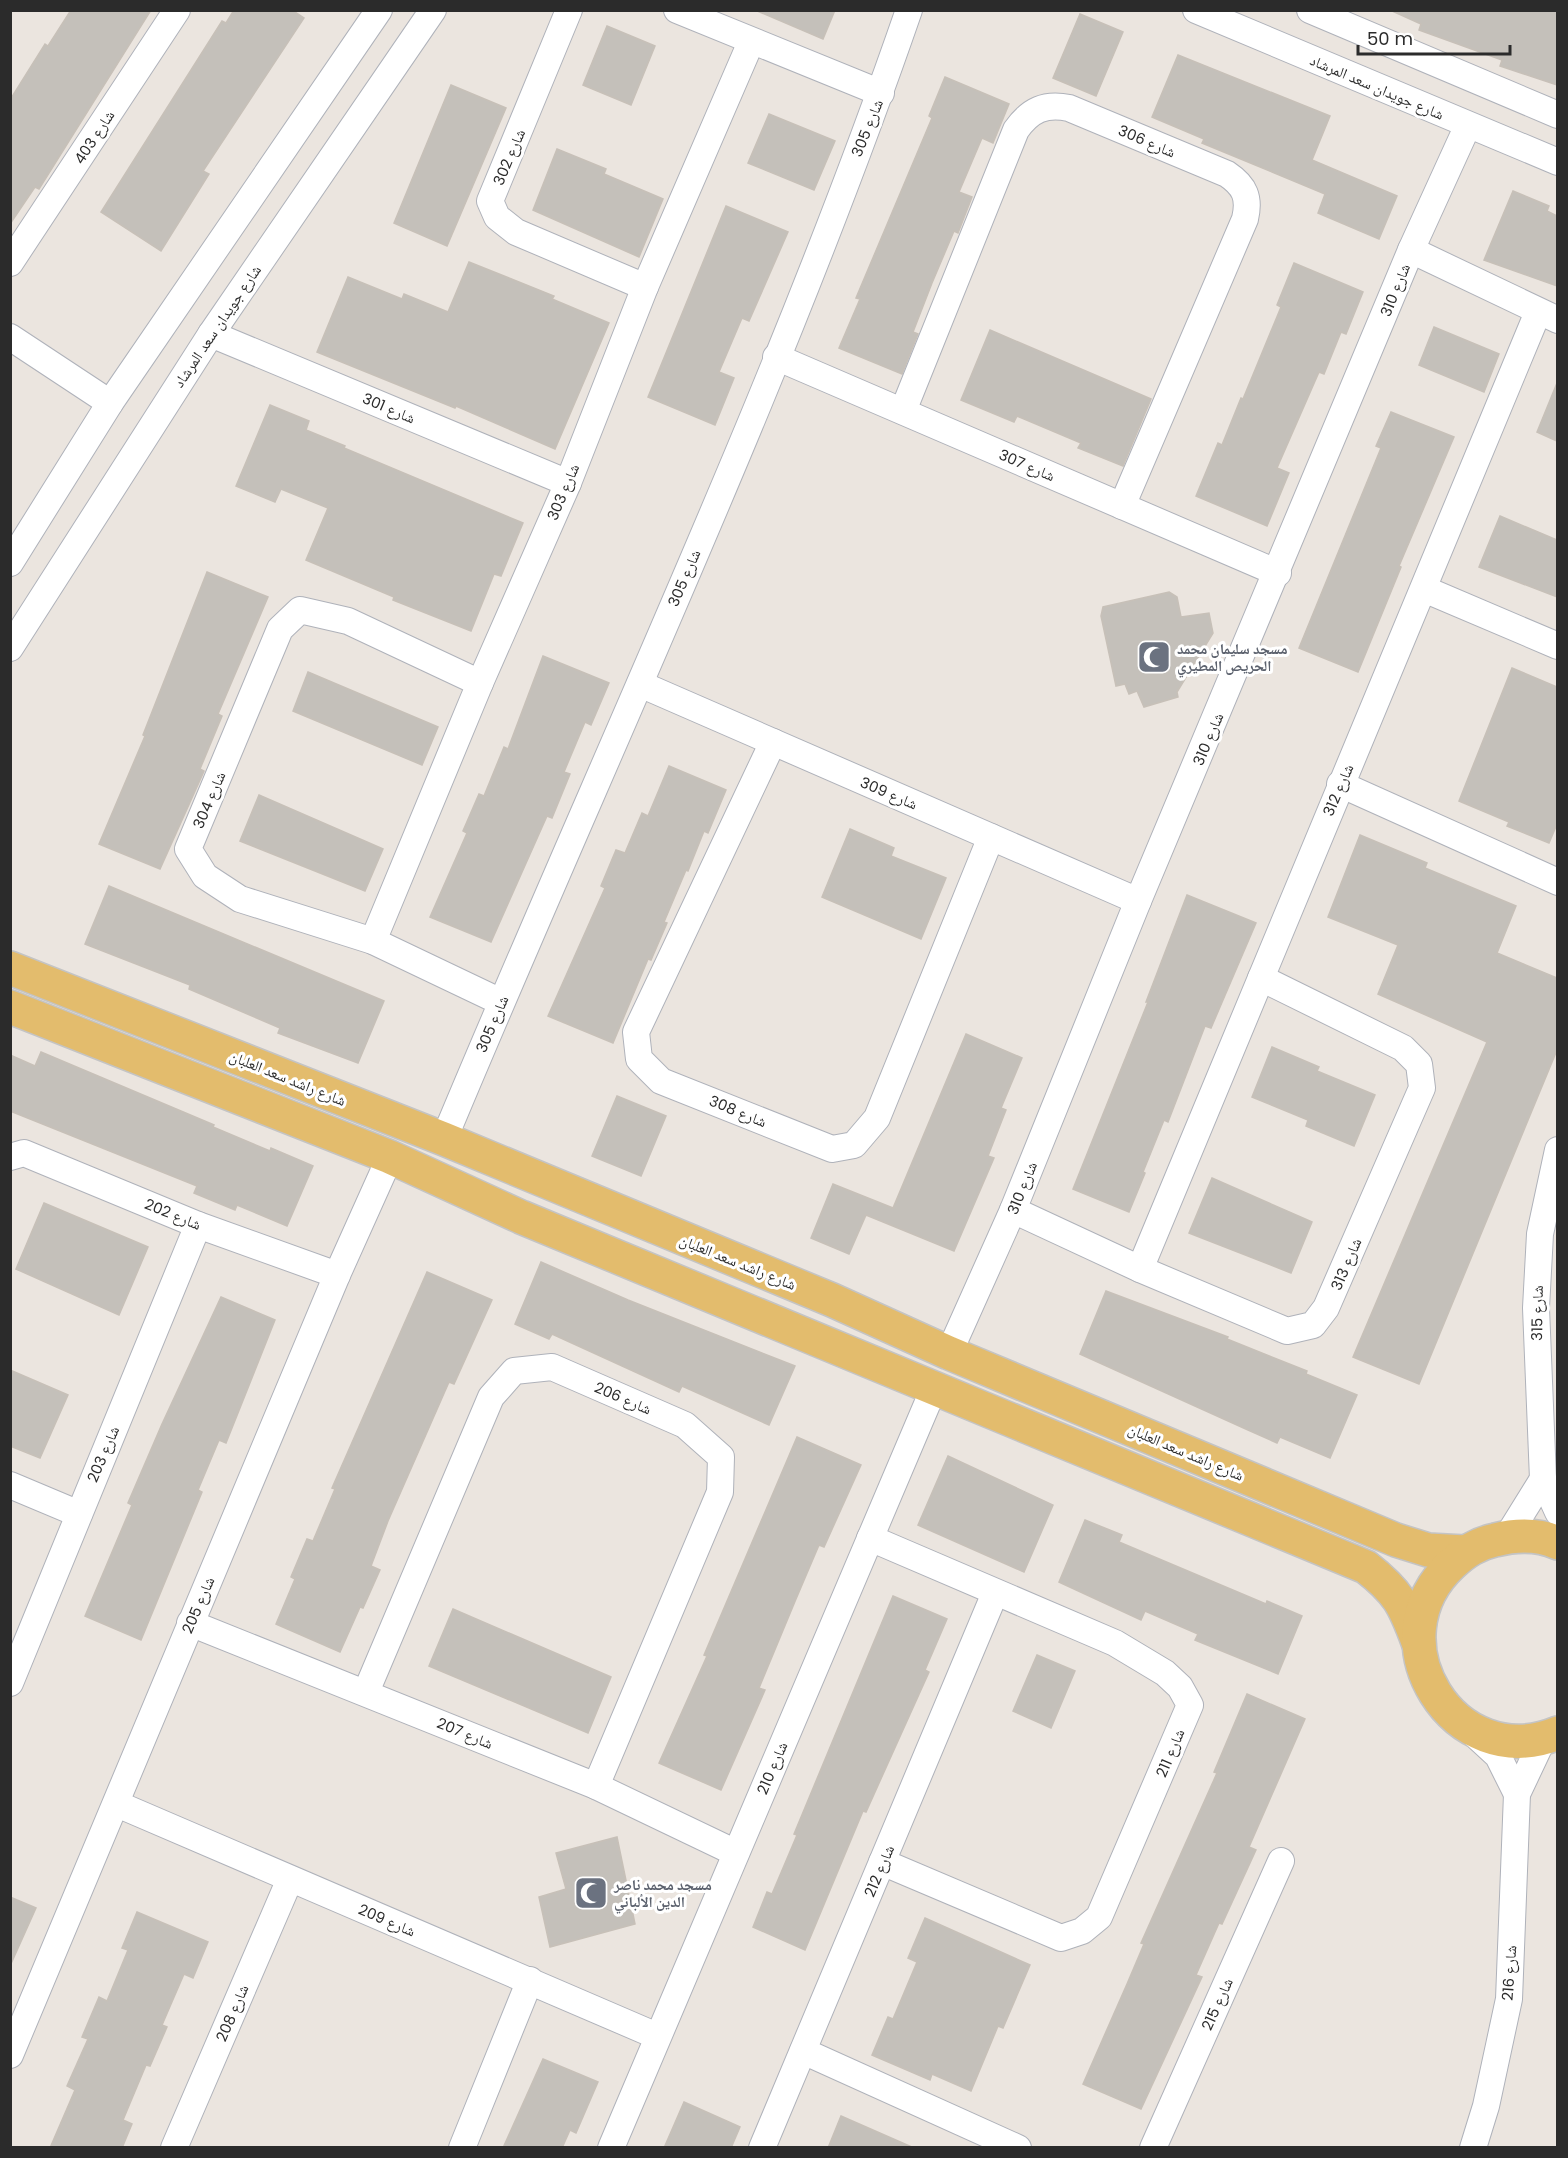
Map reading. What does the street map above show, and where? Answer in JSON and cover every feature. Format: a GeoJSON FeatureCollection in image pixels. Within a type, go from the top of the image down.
{"type":"FeatureCollection","features":[{"type":"Feature","properties":{"kind":"main road","name":"شارع راشد سعد العلبان"},"geometry":{"type":"LineString","coordinates":[[10,968],[444,1140],[832,1300],[949,1353],[1396,1540],[1428,1550],[1465,1552]]}},
{"type":"Feature","properties":{"kind":"main road"},"geometry":{"type":"LineString","coordinates":[[10,1007],[390,1157],[521,1217],[1366,1567],[1387,1583],[1404,1604],[1418,1642],[1424,1675],[1440,1704],[1465,1726],[1490,1737],[1516,1742],[1550,1736]]}},
{"type":"Feature","properties":{"kind":"main road"},"geometry":{"type":"LineString","coordinates":[[521,1217],[515,1205],[518,1192],[528,1183],[541,1181]]}},
{"type":"Feature","properties":{"kind":"main road"},"geometry":{"type":"LineString","coordinates":[[817,1338],[831,1316],[832,1300]]}},
{"type":"Feature","properties":{"kind":"main road"},"geometry":{"type":"LineString","coordinates":[[1418,1642],[1423,1607],[1439,1576],[1465,1552],[1485,1542],[1507,1537],[1530,1536],[1557,1543]]}},
{"type":"Feature","properties":{"kind":"street","name":"شارع 403"},"geometry":{"type":"LineString","coordinates":[[10,263],[177,10]]}},
{"type":"Feature","properties":{"kind":"street"},"geometry":{"type":"LineString","coordinates":[[10,563],[110,403],[379,10]]}},
{"type":"Feature","properties":{"kind":"street","name":"شارع جويدان سعد المرشاد"},"geometry":{"type":"LineString","coordinates":[[10,648],[211,334],[433,10]]}},
{"type":"Feature","properties":{"kind":"street","name":"شارع 302"},"geometry":{"type":"LineString","coordinates":[[569,10],[490,201],[497,217],[516,232],[645,287]]}},
{"type":"Feature","properties":{"kind":"street"},"geometry":{"type":"LineString","coordinates":[[677,10],[880,93]]}},
{"type":"Feature","properties":{"kind":"street","name":"شارع 305"},"geometry":{"type":"LineString","coordinates":[[444,1140],[501,1002],[640,684],[776,357],[880,93],[909,10]]}},
{"type":"Feature","properties":{"kind":"street","name":"شارع جويدان سعد المرشاد"},"geometry":{"type":"LineString","coordinates":[[1196,10],[1557,162]]}},
{"type":"Feature","properties":{"kind":"street"},"geometry":{"type":"LineString","coordinates":[[1310,10],[1557,115]]}},
{"type":"Feature","properties":{"kind":"street","name":"شارع 303"},"geometry":{"type":"LineString","coordinates":[[373,941],[480,683],[568,483],[645,287],[751,42]]}},
{"type":"Feature","properties":{"kind":"street","name":"شارع 306"},"geometry":{"type":"LineString","coordinates":[[903,411],[1016,130],[1025,117],[1038,108],[1054,105],[1069,108],[1227,174],[1238,182],[1245,193],[1248,206],[1245,219],[1122,506]]}},
{"type":"Feature","properties":{"kind":"street","name":"شارع 310"},"geometry":{"type":"LineString","coordinates":[[949,1353],[1013,1210],[1138,901],[1412,250],[1467,125]]}},
{"type":"Feature","properties":{"kind":"street"},"geometry":{"type":"LineString","coordinates":[[1412,250],[1548,316]]}},
{"type":"Feature","properties":{"kind":"street","name":"شارع 312"},"geometry":{"type":"LineString","coordinates":[[1140,1269],[1340,784],[1424,589],[1548,316]]}},
{"type":"Feature","properties":{"kind":"street","name":"شارع 301"},"geometry":{"type":"LineString","coordinates":[[211,334],[568,483]]}},
{"type":"Feature","properties":{"kind":"street"},"geometry":{"type":"LineString","coordinates":[[10,337],[110,403]]}},
{"type":"Feature","properties":{"kind":"street","name":"شارع 307"},"geometry":{"type":"LineString","coordinates":[[776,357],[1278,573]]}},
{"type":"Feature","properties":{"kind":"street"},"geometry":{"type":"LineString","coordinates":[[1424,589],[1557,646]]}},
{"type":"Feature","properties":{"kind":"street","name":"شارع 304"},"geometry":{"type":"LineString","coordinates":[[480,683],[348,621],[300,610],[280,628],[188,849],[205,876],[240,899],[373,941],[501,1002]]}},
{"type":"Feature","properties":{"kind":"street","name":"شارع 309"},"geometry":{"type":"LineString","coordinates":[[640,684],[1138,901]]}},
{"type":"Feature","properties":{"kind":"street","name":"شارع 308"},"geometry":{"type":"LineString","coordinates":[[773,742],[636,1032],[639,1059],[661,1081],[832,1149],[854,1145],[877,1118],[991,837]]}},
{"type":"Feature","properties":{"kind":"street"},"geometry":{"type":"LineString","coordinates":[[1340,784],[1557,882]]}},
{"type":"Feature","properties":{"kind":"street","name":"شارع 313"},"geometry":{"type":"LineString","coordinates":[[1013,1210],[1140,1269],[1287,1331],[1313,1325],[1326,1308],[1422,1088],[1419,1064],[1403,1048],[1261,978]]}},
{"type":"Feature","properties":{"kind":"street","name":"شارع 315"},"geometry":{"type":"LineString","coordinates":[[1557,1150],[1540,1234],[1536,1308],[1543,1479],[1557,1512]]}},
{"type":"Feature","properties":{"kind":"street","name":"شارع 202"},"geometry":{"type":"LineString","coordinates":[[10,1157],[24,1153],[198,1225],[337,1275]]}},
{"type":"Feature","properties":{"kind":"street","name":"شارع 205"},"geometry":{"type":"LineString","coordinates":[[10,2055],[337,1275],[390,1157]]}},
{"type":"Feature","properties":{"kind":"street","name":"شارع 203"},"geometry":{"type":"LineString","coordinates":[[10,1683],[198,1225]]}},
{"type":"Feature","properties":{"kind":"street","name":"شارع 206"},"geometry":{"type":"LineString","coordinates":[[366,1692],[492,1397],[514,1371],[552,1367],[686,1425],[721,1457],[720,1492],[596,1786]]}},
{"type":"Feature","properties":{"kind":"street","name":"شارع 210"},"geometry":{"type":"LineString","coordinates":[[611,2148],[934,1388]]}},
{"type":"Feature","properties":{"kind":"street"},"geometry":{"type":"LineString","coordinates":[[1507,1537],[1543,1479]]}},
{"type":"Feature","properties":{"kind":"street"},"geometry":{"type":"LineString","coordinates":[[10,1485],[78,1514]]}},
{"type":"Feature","properties":{"kind":"street","name":"شارع 211"},"geometry":{"type":"LineString","coordinates":[[870,1538],[1115,1643],[1166,1673],[1180,1687],[1190,1706],[1099,1917],[1082,1931],[1061,1938],[882,1862]]}},
{"type":"Feature","properties":{"kind":"street","name":"شارع 212"},"geometry":{"type":"LineString","coordinates":[[762,2148],[995,1593]]}},
{"type":"Feature","properties":{"kind":"street","name":"شارع 207"},"geometry":{"type":"LineString","coordinates":[[190,1623],[596,1786],[736,1853]]}},
{"type":"Feature","properties":{"kind":"street","name":"شارع 216"},"geometry":{"type":"LineString","coordinates":[[1465,1726],[1498,1755],[1517,1794]]}},
{"type":"Feature","properties":{"kind":"street","name":"شارع 216"},"geometry":{"type":"LineString","coordinates":[[1473,2148],[1486,2106],[1509,1999],[1517,1794],[1550,1736]]}},
{"type":"Feature","properties":{"kind":"street","name":"شارع 209"},"geometry":{"type":"LineString","coordinates":[[117,1804],[657,2036]]}},
{"type":"Feature","properties":{"kind":"street","name":"شارع 215"},"geometry":{"type":"LineString","coordinates":[[1153,2148],[1281,1861]]}},
{"type":"Feature","properties":{"kind":"street","name":"شارع 208"},"geometry":{"type":"LineString","coordinates":[[174,2148],[290,1879]]}},
{"type":"Feature","properties":{"kind":"street"},"geometry":{"type":"LineString","coordinates":[[462,2148],[530,1980]]}},
{"type":"Feature","properties":{"kind":"street"},"geometry":{"type":"LineString","coordinates":[[803,2051],[1018,2148]]}},
{"type":"Feature","properties":{"kind":"building"},"geometry":{"type":"Polygon","coordinates":[[[71,10],[151,10],[39,189],[35,187],[10,224],[10,100],[45,44],[48,46],[71,10]]]}},
{"type":"Feature","properties":{"kind":"building"},"geometry":{"type":"Polygon","coordinates":[[[234,10],[292,10],[304,18],[203,171],[209,174],[161,251],[101,212],[222,21],[226,23],[234,10]]]}},
{"type":"Feature","properties":{"kind":"building"},"geometry":{"type":"Polygon","coordinates":[[[755,10],[835,10],[823,39],[755,10]]]}},
{"type":"Feature","properties":{"kind":"building"},"geometry":{"type":"Polygon","coordinates":[[[1390,10],[1557,10],[1557,85],[1500,66],[1502,60],[1419,30],[1421,24],[1390,10]]]}},
{"type":"Feature","properties":{"kind":"building"},"geometry":{"type":"Polygon","coordinates":[[[1080,14],[1123,32],[1096,96],[1053,78],[1080,14]]]}},
{"type":"Feature","properties":{"kind":"building"},"geometry":{"type":"Polygon","coordinates":[[[607,26],[655,46],[631,105],[583,85],[607,26]]]}},
{"type":"Feature","properties":{"kind":"building"},"geometry":{"type":"Polygon","coordinates":[[[1178,55],[1330,116],[1312,160],[1397,196],[1379,239],[1318,213],[1325,194],[1202,143],[1204,139],[1152,117],[1178,55]]]}},
{"type":"Feature","properties":{"kind":"building"},"geometry":{"type":"Polygon","coordinates":[[[945,77],[1009,104],[993,143],[982,138],[959,192],[972,197],[958,233],[954,231],[932,283],[913,332],[918,334],[902,374],[839,348],[860,299],[856,298],[932,118],[929,116],[945,77]]]}},
{"type":"Feature","properties":{"kind":"building"},"geometry":{"type":"Polygon","coordinates":[[[451,85],[506,108],[447,246],[394,223],[451,85]]]}},
{"type":"Feature","properties":{"kind":"building"},"geometry":{"type":"Polygon","coordinates":[[[769,114],[835,141],[814,190],[748,163],[769,114]]]}},
{"type":"Feature","properties":{"kind":"building"},"geometry":{"type":"Polygon","coordinates":[[[557,149],[606,169],[604,174],[663,199],[639,257],[533,210],[557,149]]]}},
{"type":"Feature","properties":{"kind":"building"},"geometry":{"type":"Polygon","coordinates":[[[1513,191],[1549,206],[1547,211],[1557,216],[1557,286],[1484,260],[1513,191]]]}},
{"type":"Feature","properties":{"kind":"building"},"geometry":{"type":"Polygon","coordinates":[[[726,206],[788,232],[749,321],[742,318],[719,372],[734,378],[715,425],[648,397],[726,206]]]}},
{"type":"Feature","properties":{"kind":"building"},"geometry":{"type":"Polygon","coordinates":[[[469,262],[554,296],[552,299],[609,323],[555,449],[456,406],[455,408],[317,352],[348,277],[402,299],[404,294],[448,312],[469,262]]]}},
{"type":"Feature","properties":{"kind":"building"},"geometry":{"type":"Polygon","coordinates":[[[1294,263],[1363,292],[1346,334],[1341,332],[1324,374],[1319,372],[1277,468],[1289,473],[1267,526],[1196,496],[1218,443],[1222,445],[1241,398],[1243,399],[1281,307],[1277,305],[1294,263]]]}},
{"type":"Feature","properties":{"kind":"building"},"geometry":{"type":"Polygon","coordinates":[[[1434,327],[1499,354],[1484,392],[1419,365],[1434,327]]]}},
{"type":"Feature","properties":{"kind":"building"},"geometry":{"type":"Polygon","coordinates":[[[990,330],[1151,399],[1123,466],[1078,448],[1081,443],[1017,416],[1014,422],[961,400],[990,330]]]}},
{"type":"Feature","properties":{"kind":"building"},"geometry":{"type":"Polygon","coordinates":[[[1557,383],[1557,441],[1537,432],[1557,383]]]}},
{"type":"Feature","properties":{"kind":"building"},"geometry":{"type":"Polygon","coordinates":[[[270,405],[309,421],[306,430],[345,446],[344,448],[523,523],[501,576],[494,574],[471,631],[393,600],[394,597],[306,560],[328,508],[281,489],[275,502],[236,486],[270,405]]]}},
{"type":"Feature","properties":{"kind":"building"},"geometry":{"type":"Polygon","coordinates":[[[1391,412],[1454,437],[1399,566],[1401,567],[1358,672],[1299,648],[1381,448],[1376,446],[1391,412]]]}},
{"type":"Feature","properties":{"kind":"building"},"geometry":{"type":"Polygon","coordinates":[[[1500,516],[1557,540],[1557,597],[1479,567],[1500,516]]]}},
{"type":"Feature","properties":{"kind":"building"},"geometry":{"type":"Polygon","coordinates":[[[207,572],[268,597],[218,714],[222,716],[200,769],[204,771],[160,869],[99,844],[145,736],[143,735],[207,572]]]}},
{"type":"Feature","properties":{"kind":"building","name":"مسجد سليمان محمد الحريص المطيري"},"geometry":{"type":"Polygon","coordinates":[[[1169,592],[1177,597],[1181,617],[1209,613],[1213,633],[1177,692],[1178,697],[1144,707],[1137,691],[1129,694],[1125,684],[1116,686],[1101,616],[1103,607],[1169,592]]]}},
{"type":"Feature","properties":{"kind":"building"},"geometry":{"type":"Polygon","coordinates":[[[543,656],[609,683],[591,725],[585,722],[564,772],[570,774],[552,818],[547,816],[491,942],[430,917],[467,833],[463,831],[479,794],[484,796],[504,747],[508,749],[543,656]]]}},
{"type":"Feature","properties":{"kind":"building"},"geometry":{"type":"Polygon","coordinates":[[[1512,668],[1557,687],[1557,824],[1549,843],[1507,826],[1509,822],[1459,801],[1512,668]]]}},
{"type":"Feature","properties":{"kind":"building"},"geometry":{"type":"Polygon","coordinates":[[[308,672],[438,727],[422,765],[293,711],[308,672]]]}},
{"type":"Feature","properties":{"kind":"building"},"geometry":{"type":"Polygon","coordinates":[[[669,766],[726,790],[708,833],[704,831],[688,871],[686,870],[664,922],[667,923],[651,960],[648,959],[613,1043],[548,1016],[605,888],[601,886],[616,850],[625,853],[642,813],[648,816],[669,766]]]}},
{"type":"Feature","properties":{"kind":"building"},"geometry":{"type":"Polygon","coordinates":[[[259,795],[383,849],[365,891],[240,841],[259,795]]]}},
{"type":"Feature","properties":{"kind":"building"},"geometry":{"type":"Polygon","coordinates":[[[850,829],[894,848],[891,856],[946,878],[921,939],[822,897],[850,829]]]}},
{"type":"Feature","properties":{"kind":"building"},"geometry":{"type":"Polygon","coordinates":[[[1360,835],[1427,863],[1425,868],[1516,906],[1497,953],[1557,978],[1557,1050],[1419,1384],[1353,1357],[1487,1042],[1378,994],[1398,945],[1328,917],[1360,835]]]}},
{"type":"Feature","properties":{"kind":"building"},"geometry":{"type":"Polygon","coordinates":[[[109,886],[384,1001],[358,1063],[278,1033],[280,1028],[189,989],[190,985],[85,944],[109,886]]]}},
{"type":"Feature","properties":{"kind":"building"},"geometry":{"type":"Polygon","coordinates":[[[1187,895],[1256,923],[1211,1028],[1205,1026],[1168,1122],[1164,1120],[1129,1212],[1073,1189],[1148,1002],[1146,1002],[1187,895]]]}},
{"type":"Feature","properties":{"kind":"building"},"geometry":{"type":"Polygon","coordinates":[[[966,1034],[1022,1058],[1001,1108],[1006,1110],[988,1156],[994,1158],[954,1251],[866,1215],[849,1254],[811,1238],[833,1184],[893,1208],[966,1034]]]}},
{"type":"Feature","properties":{"kind":"building"},"geometry":{"type":"Polygon","coordinates":[[[1272,1047],[1319,1067],[1317,1071],[1375,1095],[1354,1146],[1306,1126],[1308,1120],[1252,1097],[1272,1047]]]}},
{"type":"Feature","properties":{"kind":"building"},"geometry":{"type":"Polygon","coordinates":[[[41,1052],[270,1151],[271,1148],[313,1166],[287,1226],[237,1205],[235,1210],[194,1193],[197,1186],[10,1111],[10,1055],[35,1066],[41,1052]]]}},
{"type":"Feature","properties":{"kind":"building"},"geometry":{"type":"Polygon","coordinates":[[[617,1096],[666,1116],[641,1176],[592,1156],[617,1096]]]}},
{"type":"Feature","properties":{"kind":"building"},"geometry":{"type":"Polygon","coordinates":[[[1212,1178],[1312,1222],[1291,1273],[1189,1233],[1212,1178]]]}},
{"type":"Feature","properties":{"kind":"building"},"geometry":{"type":"Polygon","coordinates":[[[44,1203],[148,1247],[119,1315],[16,1269],[44,1203]]]}},
{"type":"Feature","properties":{"kind":"building"},"geometry":{"type":"Polygon","coordinates":[[[541,1262],[628,1300],[795,1366],[769,1425],[682,1386],[679,1392],[552,1334],[549,1339],[515,1324],[541,1262]]]}},
{"type":"Feature","properties":{"kind":"building"},"geometry":{"type":"Polygon","coordinates":[[[427,1272],[492,1300],[454,1384],[449,1382],[388,1521],[371,1566],[380,1570],[340,1652],[276,1624],[295,1579],[291,1577],[307,1539],[313,1541],[335,1489],[332,1488],[427,1272]]]}},
{"type":"Feature","properties":{"kind":"building"},"geometry":{"type":"Polygon","coordinates":[[[1106,1291],[1228,1337],[1227,1339],[1307,1371],[1306,1374],[1357,1395],[1330,1458],[1280,1437],[1277,1443],[1080,1354],[1106,1291]]]}},
{"type":"Feature","properties":{"kind":"building"},"geometry":{"type":"Polygon","coordinates":[[[221,1297],[275,1320],[226,1443],[219,1440],[198,1490],[202,1492],[141,1640],[85,1616],[132,1505],[128,1503],[221,1297]]]}},
{"type":"Feature","properties":{"kind":"building"},"geometry":{"type":"Polygon","coordinates":[[[10,1370],[68,1395],[40,1458],[10,1446],[10,1370]]]}},
{"type":"Feature","properties":{"kind":"building"},"geometry":{"type":"Polygon","coordinates":[[[797,1437],[861,1465],[824,1547],[819,1545],[759,1688],[765,1690],[721,1790],[659,1763],[707,1656],[704,1655],[797,1437]]]}},
{"type":"Feature","properties":{"kind":"building"},"geometry":{"type":"Polygon","coordinates":[[[948,1456],[1053,1505],[1024,1572],[918,1525],[948,1456]]]}},
{"type":"Feature","properties":{"kind":"building"},"geometry":{"type":"Polygon","coordinates":[[[1085,1520],[1122,1535],[1119,1542],[1266,1604],[1267,1601],[1302,1616],[1278,1674],[1195,1640],[1198,1634],[1145,1611],[1141,1620],[1059,1582],[1085,1520]]]}},
{"type":"Feature","properties":{"kind":"building"},"geometry":{"type":"Polygon","coordinates":[[[893,1596],[947,1619],[925,1670],[929,1672],[866,1812],[863,1811],[805,1950],[753,1927],[767,1892],[772,1894],[797,1835],[794,1834],[893,1596]]]}},
{"type":"Feature","properties":{"kind":"building"},"geometry":{"type":"Polygon","coordinates":[[[453,1609],[611,1677],[588,1733],[429,1666],[453,1609]]]}},
{"type":"Feature","properties":{"kind":"building"},"geometry":{"type":"Polygon","coordinates":[[[1037,1655],[1075,1671],[1051,1728],[1013,1711],[1037,1655]]]}},
{"type":"Feature","properties":{"kind":"building"},"geometry":{"type":"Polygon","coordinates":[[[1247,1694],[1305,1719],[1249,1847],[1256,1850],[1222,1924],[1219,1923],[1196,1975],[1202,1977],[1141,2109],[1083,2084],[1144,1944],[1141,1943],[1217,1773],[1214,1772],[1247,1694]]]}},
{"type":"Feature","properties":{"kind":"building","name":"مسجد محمد ناصر الدين الألباني"},"geometry":{"type":"Polygon","coordinates":[[[617,1837],[635,1924],[550,1947],[539,1897],[566,1889],[556,1853],[617,1837]]]}},
{"type":"Feature","properties":{"kind":"building"},"geometry":{"type":"Polygon","coordinates":[[[10,1897],[36,1908],[10,1966],[10,1897]]]}},
{"type":"Feature","properties":{"kind":"building"},"geometry":{"type":"Polygon","coordinates":[[[137,1912],[208,1942],[193,1978],[184,1974],[162,2025],[167,2027],[150,2066],[146,2065],[123,2120],[132,2124],[122,2148],[50,2148],[75,2090],[67,2086],[88,2039],[82,2037],[99,1997],[107,2001],[128,1950],[122,1948],[137,1912]]]}},
{"type":"Feature","properties":{"kind":"building"},"geometry":{"type":"Polygon","coordinates":[[[925,1918],[1030,1965],[1003,2028],[998,2026],[971,2091],[932,2074],[930,2080],[872,2055],[888,2017],[893,2019],[917,1962],[908,1958],[925,1918]]]}},
{"type":"Feature","properties":{"kind":"building"},"geometry":{"type":"Polygon","coordinates":[[[543,2059],[598,2082],[576,2133],[570,2130],[562,2148],[503,2148],[543,2059]]]}},
{"type":"Feature","properties":{"kind":"building"},"geometry":{"type":"Polygon","coordinates":[[[684,2102],[740,2127],[731,2148],[664,2148],[684,2102]]]}},
{"type":"Feature","properties":{"kind":"building"},"geometry":{"type":"Polygon","coordinates":[[[841,2116],[914,2148],[828,2148],[841,2116]]]}},
{"type":"Feature","properties":{"kind":"place","name":"مسجد سليمان محمد الحريص المطيري"},"geometry":{"type":"Point","coordinates":[1154,657]}},
{"type":"Feature","properties":{"kind":"place","name":"مسجد محمد ناصر الدين الألباني"},"geometry":{"type":"Point","coordinates":[591,1893]}}]}
